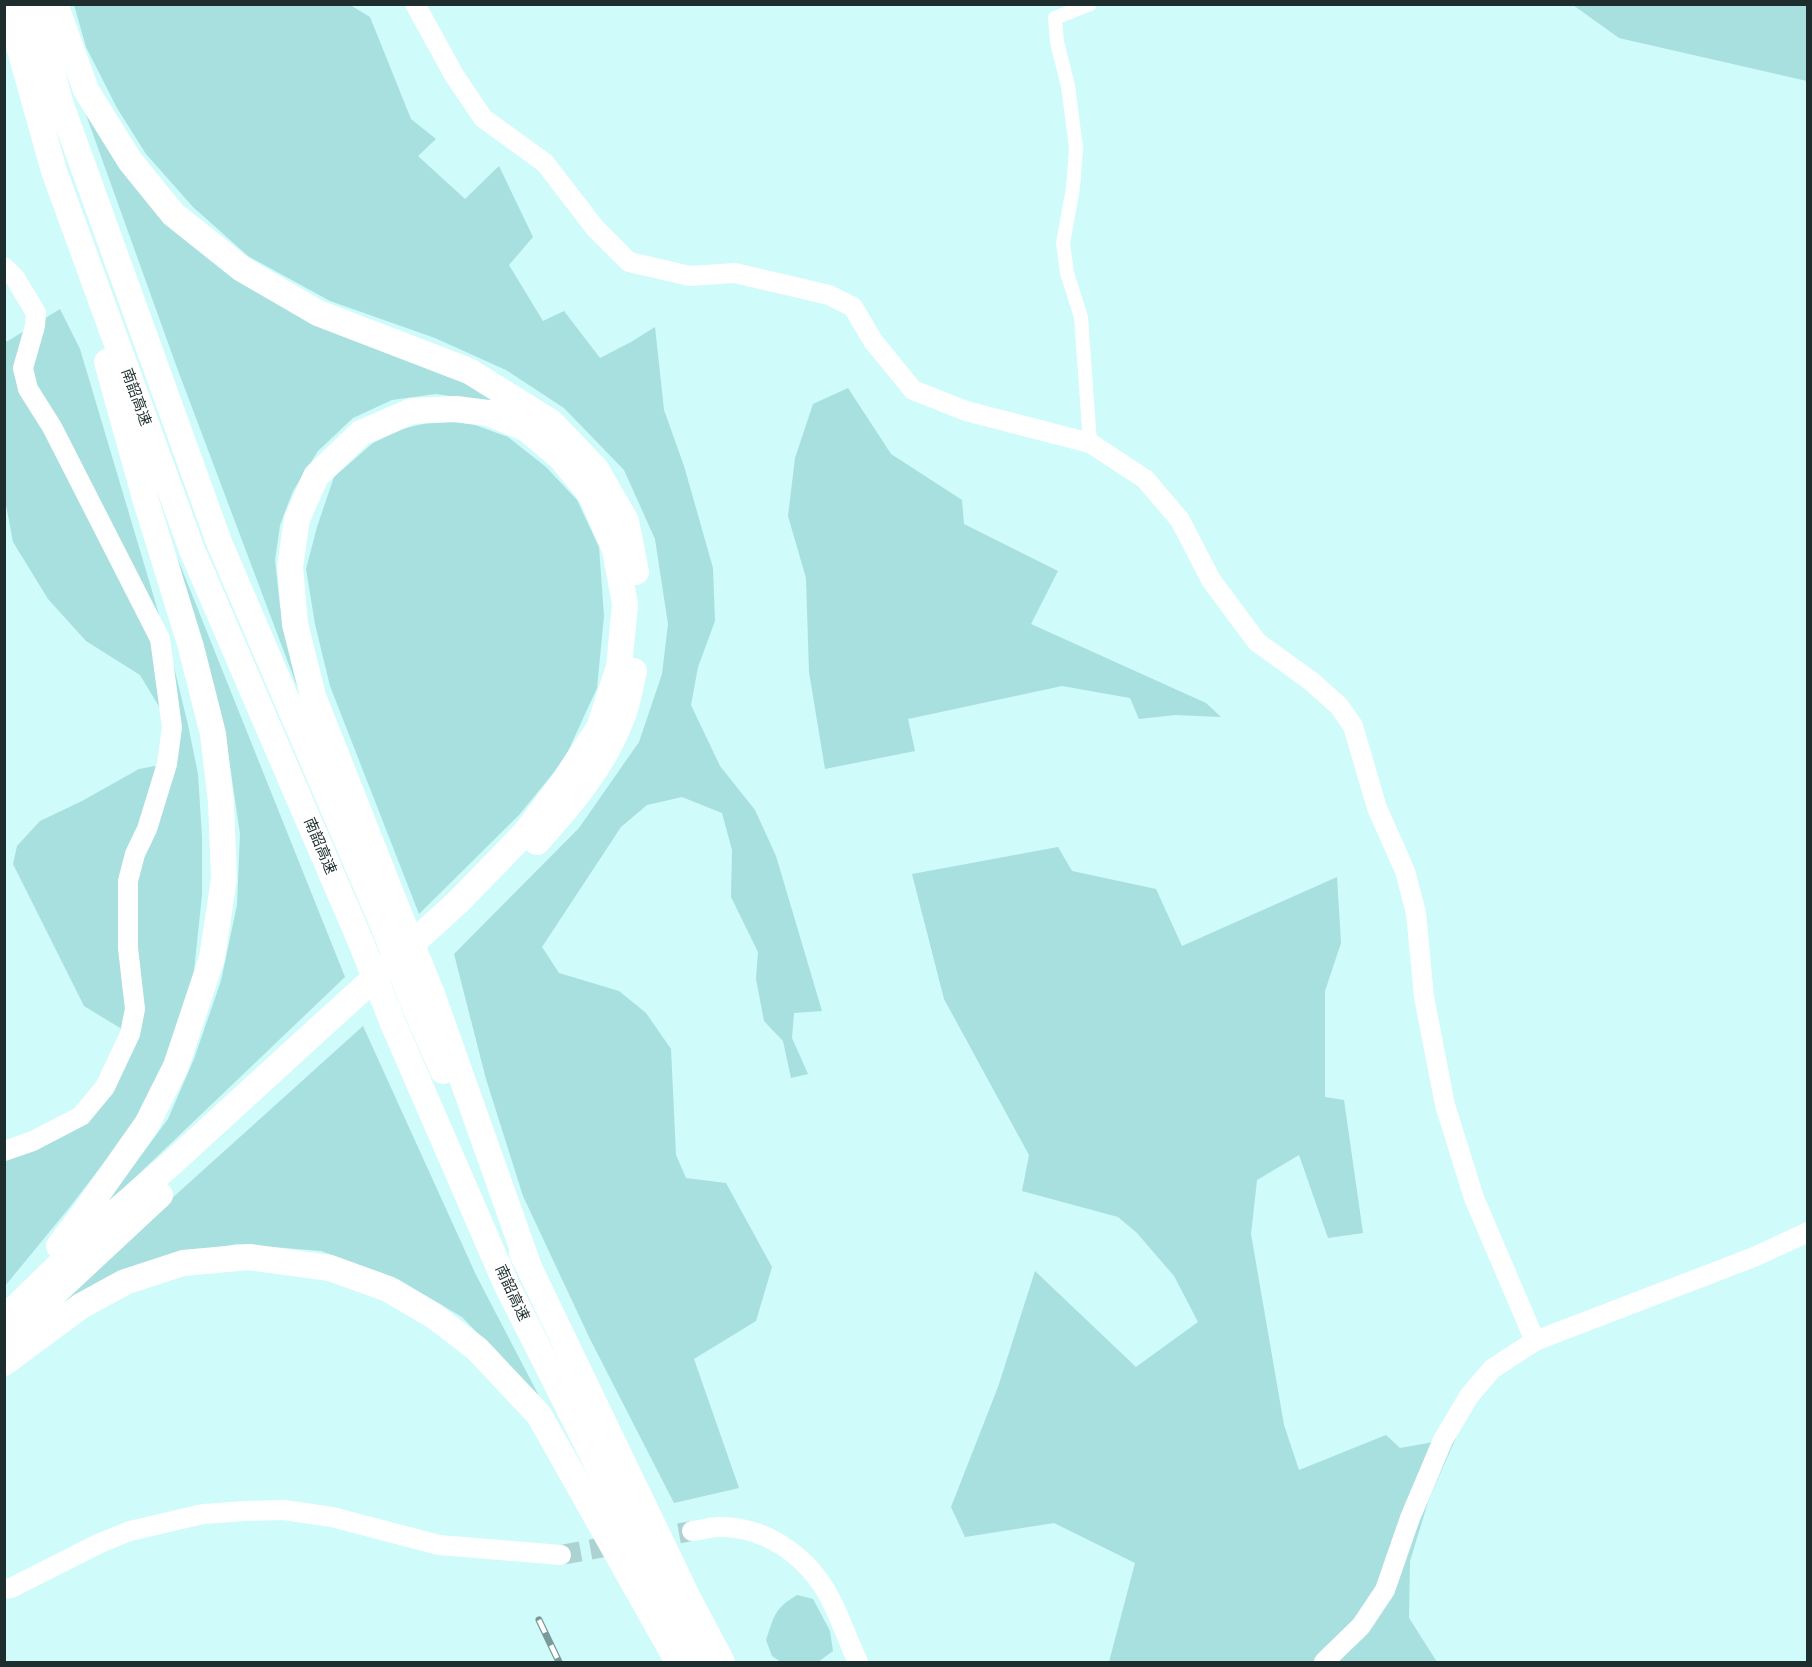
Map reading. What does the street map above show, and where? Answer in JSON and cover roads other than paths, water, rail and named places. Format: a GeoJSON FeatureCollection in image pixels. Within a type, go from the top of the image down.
{"type":"FeatureCollection","features":[{"type":"Feature","properties":{"kind":"highway","name":"南韶高速"},"geometry":{"type":"LineString","coordinates":[[7,4],[54,171],[192,550],[507,1286],[697,1662]]}},
{"type":"Feature","properties":{"kind":"highway","name":"南韶高速"},"geometry":{"type":"LineString","coordinates":[[33,4],[61,105],[219,542],[391,920],[529,1267],[687,1596],[722,1662]]}},
{"type":"Feature","properties":{"kind":"highway"},"geometry":{"type":"LineString","coordinates":[[4,1344],[130,1223],[427,951],[522,858],[558,819],[595,773],[622,719],[638,654],[638,584],[626,521],[596,469],[551,422],[469,371],[318,313],[242,269],[172,214],[130,161],[86,90],[56,4]]}},
{"type":"Feature","properties":{"kind":"highway"},"geometry":{"type":"LineString","coordinates":[[5,1318],[147,1124],[176,1066],[212,958],[224,879],[221,802],[213,734],[54,171]]}},
{"type":"Feature","properties":{"kind":"highway"},"geometry":{"type":"LineString","coordinates":[[5,1318],[96,1229],[458,902],[526,832],[564,781],[599,728],[619,667],[625,604],[615,550],[591,495],[561,458],[527,429],[488,413],[456,409],[412,411],[360,434],[316,476],[297,519],[290,567],[295,624],[313,696],[391,920]]}},
{"type":"Feature","properties":{"kind":"highway"},"geometry":{"type":"LineString","coordinates":[[4,1363],[81,1305],[125,1282],[183,1263],[249,1257],[330,1268],[388,1289],[434,1316],[477,1349],[539,1414],[678,1662]]}},
{"type":"Feature","properties":{"kind":"street"},"geometry":{"type":"LineString","coordinates":[[415,4],[454,75],[483,118],[545,163],[594,228],[629,262],[690,276],[735,273],[829,295],[853,307],[873,341],[913,390],[966,411],[1090,443],[1145,479],[1180,520],[1211,580],[1257,642],[1311,681],[1339,706],[1353,726],[1377,808],[1405,872],[1416,913],[1424,997],[1445,1105],[1474,1198],[1535,1341]]}},
{"type":"Feature","properties":{"kind":"street"},"geometry":{"type":"LineString","coordinates":[[1090,4],[1055,18],[1057,42],[1068,86],[1076,148],[1073,188],[1062,243],[1067,273],[1081,317],[1090,443]]}},
{"type":"Feature","properties":{"kind":"street"},"geometry":{"type":"LineString","coordinates":[[4,267],[15,278],[36,313],[36,326],[23,368],[28,389],[52,427],[160,639],[172,728],[166,764],[147,829],[135,854],[128,881],[128,948],[135,1009],[130,1034],[105,1087],[81,1116],[33,1141],[4,1151]]}},
{"type":"Feature","properties":{"kind":"street"},"geometry":{"type":"LineString","coordinates":[[1324,1662],[1361,1626],[1385,1590],[1410,1518],[1443,1440],[1469,1396],[1492,1369],[1535,1341],[1754,1257],[1808,1232]]}},
{"type":"Feature","properties":{"kind":"street"},"geometry":{"type":"LineString","coordinates":[[7,1589],[100,1543],[130,1531],[203,1514],[246,1510],[284,1510],[332,1517],[439,1545],[561,1555]]}},
{"type":"Feature","properties":{"kind":"street"},"geometry":{"type":"LineString","coordinates":[[692,1531],[719,1527],[743,1530],[763,1534],[785,1547],[808,1566],[826,1591],[858,1662]]}},
{"type":"Feature","properties":{"kind":"tunnel"},"geometry":{"type":"LineString","coordinates":[[561,1555],[692,1531]]}},
{"type":"Feature","properties":{"kind":"railway"},"geometry":{"type":"LineString","coordinates":[[539,1620],[559,1662]]}}]}
